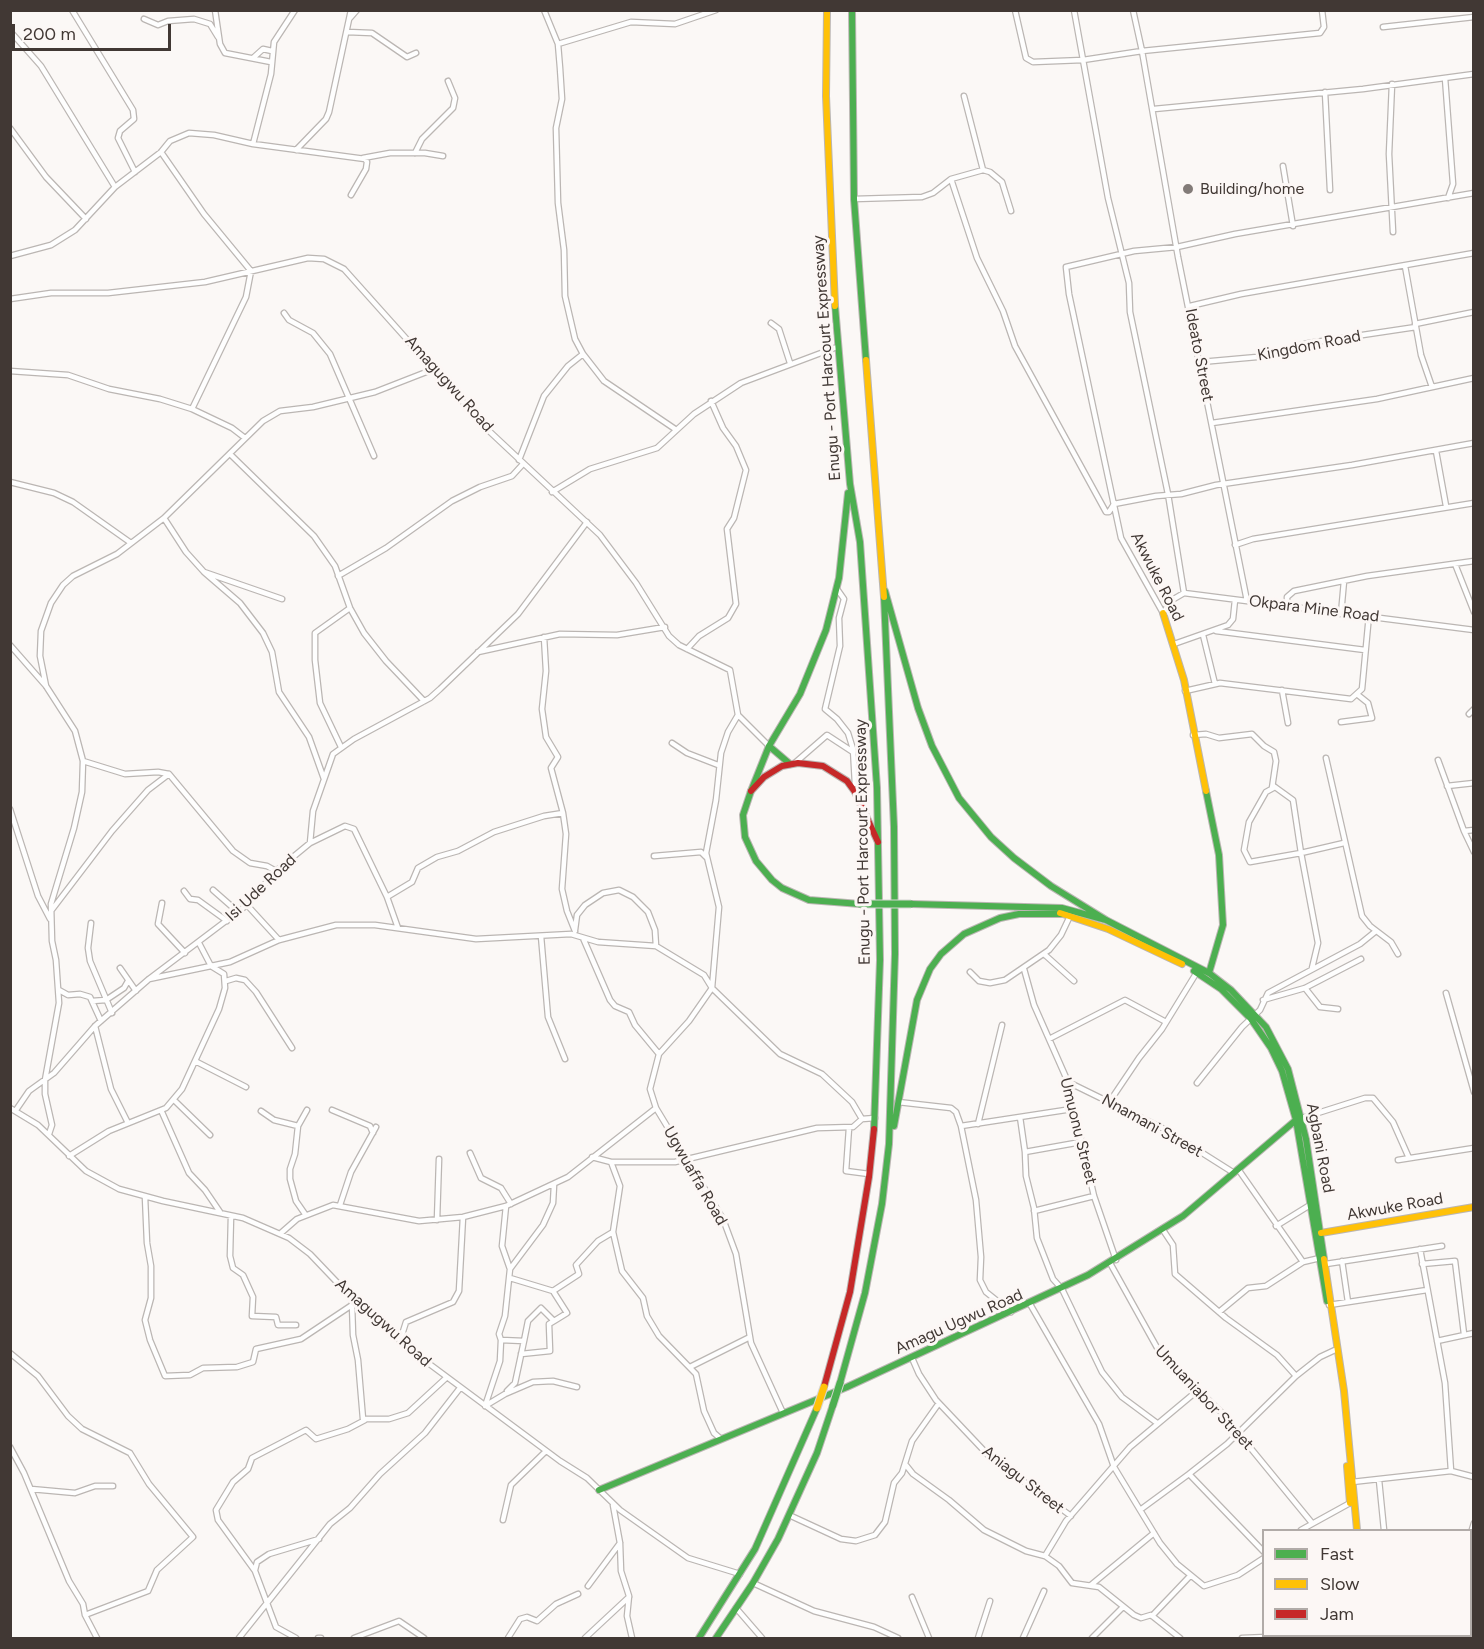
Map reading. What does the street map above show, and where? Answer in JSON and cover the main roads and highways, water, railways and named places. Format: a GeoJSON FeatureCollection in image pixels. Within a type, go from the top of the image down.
{"type":"FeatureCollection","features":[{"type":"Feature","properties":{"kind":"main road","name":"Enugu - Port Harcourt Expressway"},"geometry":{"type":"LineString","coordinates":[[699,1638],[740,1574],[775,1507],[817,1408],[850,1292],[870,1174],[875,1118],[880,960],[871,681],[860,542],[850,484],[837,346],[826,96],[827,10]]}},
{"type":"Feature","properties":{"kind":"main road","name":"Enugu - Port Harcourt Expressway"},"geometry":{"type":"LineString","coordinates":[[716,1638],[753,1583],[789,1515],[817,1453],[840,1383],[870,1272],[889,1144],[895,954],[894,838],[883,582],[854,199],[852,10]]}},
{"type":"Feature","properties":{"kind":"main road","name":"Agbani Road"},"geometry":{"type":"LineString","coordinates":[[850,484],[837,589],[813,664],[800,694],[769,746],[745,805],[743,831],[749,849],[767,876],[782,888],[809,900],[860,904],[977,903],[1072,910],[1106,920],[1231,990],[1285,1061],[1299,1119],[1320,1258],[1344,1391],[1352,1529]]}},
{"type":"Feature","properties":{"kind":"main road"},"geometry":{"type":"LineString","coordinates":[[883,582],[918,708],[932,746],[959,798],[992,837],[1014,858],[1051,886],[1106,920]]}},
{"type":"Feature","properties":{"kind":"main road","name":"Akwuke Road"},"geometry":{"type":"LineString","coordinates":[[1163,613],[1185,691],[1220,855],[1223,925],[1219,946],[1207,976]]}},
{"type":"Feature","properties":{"kind":"main road"},"geometry":{"type":"LineString","coordinates":[[769,746],[792,764]]}},
{"type":"Feature","properties":{"kind":"main road"},"geometry":{"type":"LineString","coordinates":[[751,791],[764,777],[792,764],[823,766],[847,781],[855,792],[878,843]]}},
{"type":"Feature","properties":{"kind":"main road","name":"Agbani Road"},"geometry":{"type":"LineString","coordinates":[[1050,907],[1066,915],[1108,928],[1207,976]]}},
{"type":"Feature","properties":{"kind":"main road"},"geometry":{"type":"LineString","coordinates":[[889,1144],[917,1000],[930,969],[941,954],[964,934],[1000,918],[1019,914],[1066,915]]}},
{"type":"Feature","properties":{"kind":"main road","name":"Agbani Road"},"geometry":{"type":"LineString","coordinates":[[1299,1119],[1310,1205],[1326,1264],[1351,1482]]}},
{"type":"Feature","properties":{"kind":"main road","name":"Amagu Ugwu Road"},"geometry":{"type":"LineString","coordinates":[[600,1490],[912,1358],[1062,1289],[1113,1262],[1164,1230],[1299,1119]]}},
{"type":"Feature","properties":{"kind":"main road","name":"Akwuke Road"},"geometry":{"type":"LineString","coordinates":[[1318,1233],[1473,1207]]}},
{"type":"Feature","properties":{"kind":"main road","name":"Agbani Road"},"geometry":{"type":"LineString","coordinates":[[1352,1502],[1357,1529]]}},
{"type":"Feature","properties":{"kind":"place","name":"Building/home"},"geometry":{"type":"Point","coordinates":[1188,189]}}]}
